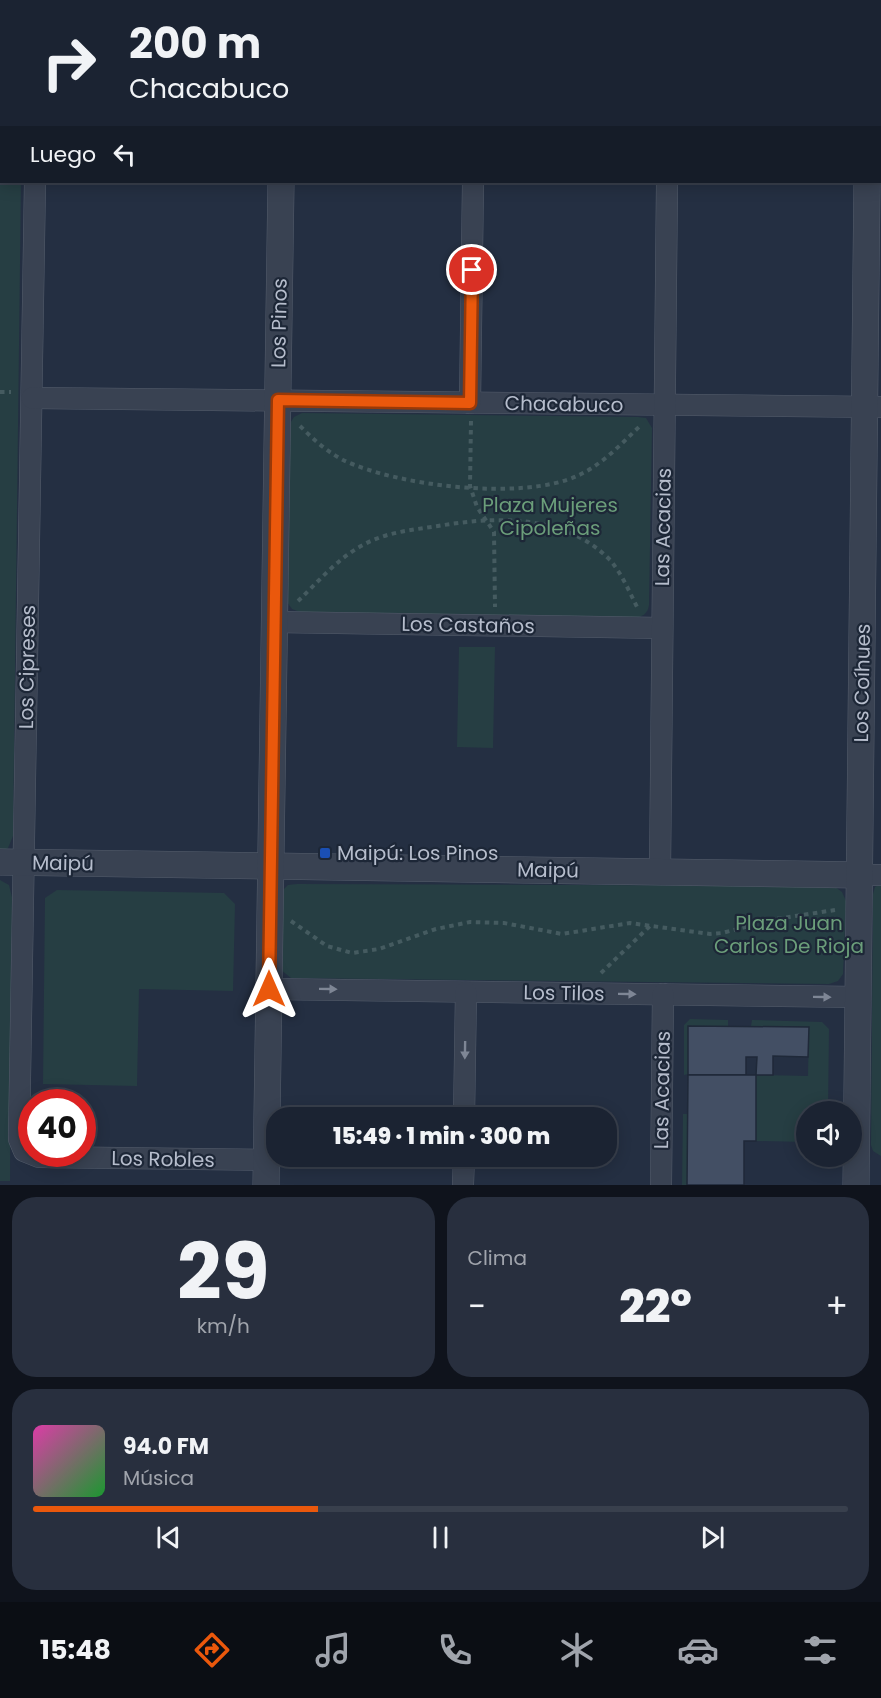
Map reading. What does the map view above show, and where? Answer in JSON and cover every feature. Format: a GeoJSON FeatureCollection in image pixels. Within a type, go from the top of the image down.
{"type":"FeatureCollection","features":[{"type":"Feature","properties":{"kind":"street","name":"Los Cipreses"},"geometry":{"type":"LineString","coordinates":[[18,1133],[12,863],[23,395],[35,183]]}},
{"type":"Feature","properties":{"kind":"street","name":"Los Pinos"},"geometry":{"type":"LineString","coordinates":[[266,1173],[281,183]]}},
{"type":"Feature","properties":{"kind":"street"},"geometry":{"type":"LineString","coordinates":[[467,415],[473,183]]}},
{"type":"Feature","properties":{"kind":"street","name":"Las Acacias"},"geometry":{"type":"LineString","coordinates":[[660,872],[667,183]]}},
{"type":"Feature","properties":{"kind":"street","name":"Los Coíhues"},"geometry":{"type":"LineString","coordinates":[[856,1185],[858,997],[870,875],[873,407],[867,183]]}},
{"type":"Feature","properties":{"kind":"street","name":"Chacabuco"},"geometry":{"type":"LineString","coordinates":[[23,395],[278,400],[467,415],[664,405],[873,407]]}},
{"type":"Feature","properties":{"kind":"street","name":"Los Castaños"},"geometry":{"type":"LineString","coordinates":[[274,622],[662,628]]}},
{"type":"Feature","properties":{"kind":"street","name":"Maipú"},"geometry":{"type":"LineString","coordinates":[[12,863],[870,875]]}},
{"type":"Feature","properties":{"kind":"street","name":"Los Tilos"},"geometry":{"type":"LineString","coordinates":[[269,989],[858,997]]}},
{"type":"Feature","properties":{"kind":"street"},"geometry":{"type":"LineString","coordinates":[[464,1107],[466,992]]}},
{"type":"Feature","properties":{"kind":"street","name":"Las Acacias"},"geometry":{"type":"LineString","coordinates":[[661,1185],[663,994]]}},
{"type":"Feature","properties":{"kind":"street","name":"Los Robles"},"geometry":{"type":"LineString","coordinates":[[96,1161],[266,1173]]}},
{"type":"Feature","properties":{"kind":"street"},"geometry":{"type":"LineString","coordinates":[[463,1185],[464,1167]]}},
{"type":"Feature","properties":{"kind":"path"},"geometry":{"type":"LineString","coordinates":[[0,392],[23,395]]}},
{"type":"Feature","properties":{"kind":"path"},"geometry":{"type":"LineString","coordinates":[[483,421],[467,415],[470,486],[477,507],[491,526],[495,539],[495,608],[506,608]]}},
{"type":"Feature","properties":{"kind":"path"},"geometry":{"type":"LineString","coordinates":[[294,428],[298,421],[321,446],[332,453],[353,464],[394,477],[470,486],[525,488],[559,483],[590,469],[641,424]]}},
{"type":"Feature","properties":{"kind":"path"},"geometry":{"type":"LineString","coordinates":[[636,423],[641,424]]}},
{"type":"Feature","properties":{"kind":"path"},"geometry":{"type":"LineString","coordinates":[[641,424],[644,430]]}},
{"type":"Feature","properties":{"kind":"path"},"geometry":{"type":"LineString","coordinates":[[296,603],[344,557],[365,543],[405,531],[486,519],[518,520],[540,524],[592,546],[617,569],[635,608],[640,600]]}},
{"type":"Feature","properties":{"kind":"path"},"geometry":{"type":"LineString","coordinates":[[294,597],[296,603]]}},
{"type":"Feature","properties":{"kind":"path"},"geometry":{"type":"LineString","coordinates":[[296,603],[304,605]]}},
{"type":"Feature","properties":{"kind":"path"},"geometry":{"type":"LineString","coordinates":[[290,920],[327,946],[352,953],[379,949],[436,929],[470,922],[504,923],[562,934],[619,924],[651,925],[698,933],[722,933],[776,919],[835,908],[835,921]]}},
{"type":"Feature","properties":{"kind":"path"},"geometry":{"type":"LineString","coordinates":[[290,912],[290,932]]}},
{"type":"Feature","properties":{"kind":"path"},"geometry":{"type":"LineString","coordinates":[[612,973],[601,973],[651,925]]}},
{"type":"Feature","properties":{"kind":"green space"},"geometry":{"type":"Polygon","coordinates":[[[0,183],[21,183],[13,836],[8,848],[0,852],[0,183]]]}},
{"type":"Feature","properties":{"kind":"green space","name":"Plaza Mujeres Cipoleñas"},"geometry":{"type":"Polygon","coordinates":[[[302,413],[646,418],[652,428],[648,610],[642,616],[634,618],[300,612],[292,609],[287,602],[289,425],[294,417],[302,413]]]}},
{"type":"Feature","properties":{"kind":"green space"},"geometry":{"type":"Polygon","coordinates":[[[459,647],[495,647],[493,748],[457,747],[459,647]]]}},
{"type":"Feature","properties":{"kind":"green space"},"geometry":{"type":"Polygon","coordinates":[[[0,880],[9,885],[12,897],[10,1181],[0,1181],[0,880]]]}},
{"type":"Feature","properties":{"kind":"green space"},"geometry":{"type":"Polygon","coordinates":[[[881,883],[881,1156],[873,1151],[871,1145],[873,894],[875,887],[881,883]]]}},
{"type":"Feature","properties":{"kind":"green space","name":"Plaza Juan Carlos De Rioja"},"geometry":{"type":"Polygon","coordinates":[[[288,885],[834,886],[842,892],[846,901],[843,974],[838,981],[829,984],[291,978],[281,970],[282,891],[288,885]]]}},
{"type":"Feature","properties":{"kind":"green space"},"geometry":{"type":"Polygon","coordinates":[[[57,890],[224,893],[235,904],[233,991],[139,989],[137,1086],[43,1084],[45,898],[57,890]]]}},
{"type":"Feature","properties":{"kind":"green space"},"geometry":{"type":"Polygon","coordinates":[[[690,1019],[728,1020],[728,1026],[688,1026],[688,1074],[684,1075],[684,1025],[690,1019]]]}},
{"type":"Feature","properties":{"kind":"green space"},"geometry":{"type":"Polygon","coordinates":[[[752,1020],[822,1022],[829,1029],[828,1101],[796,1101],[796,1142],[756,1141],[756,1075],[808,1076],[809,1027],[751,1026],[752,1020]]]}},
{"type":"Feature","properties":{"kind":"green space"},"geometry":{"type":"Polygon","coordinates":[[[683,1114],[688,1114],[687,1185],[682,1185],[683,1114]]]}},
{"type":"Feature","properties":{"kind":"building"},"geometry":{"type":"Polygon","coordinates":[[[688,1026],[809,1027],[808,1057],[773,1056],[773,1075],[756,1075],[757,1057],[746,1057],[746,1075],[688,1075],[688,1026]]]}},
{"type":"Feature","properties":{"kind":"building"},"geometry":{"type":"Polygon","coordinates":[[[688,1075],[756,1075],[756,1141],[744,1141],[744,1185],[687,1185],[688,1075]]]}},
{"type":"Feature","properties":{"kind":"place","name":"Maipú: Los Pinos"},"geometry":{"type":"Point","coordinates":[325,853]}},
{"type":"Feature","properties":{"kind":"route"},"geometry":{"type":"LineString","coordinates":[[269,989],[278,400],[470,403],[472,270]]}}]}
